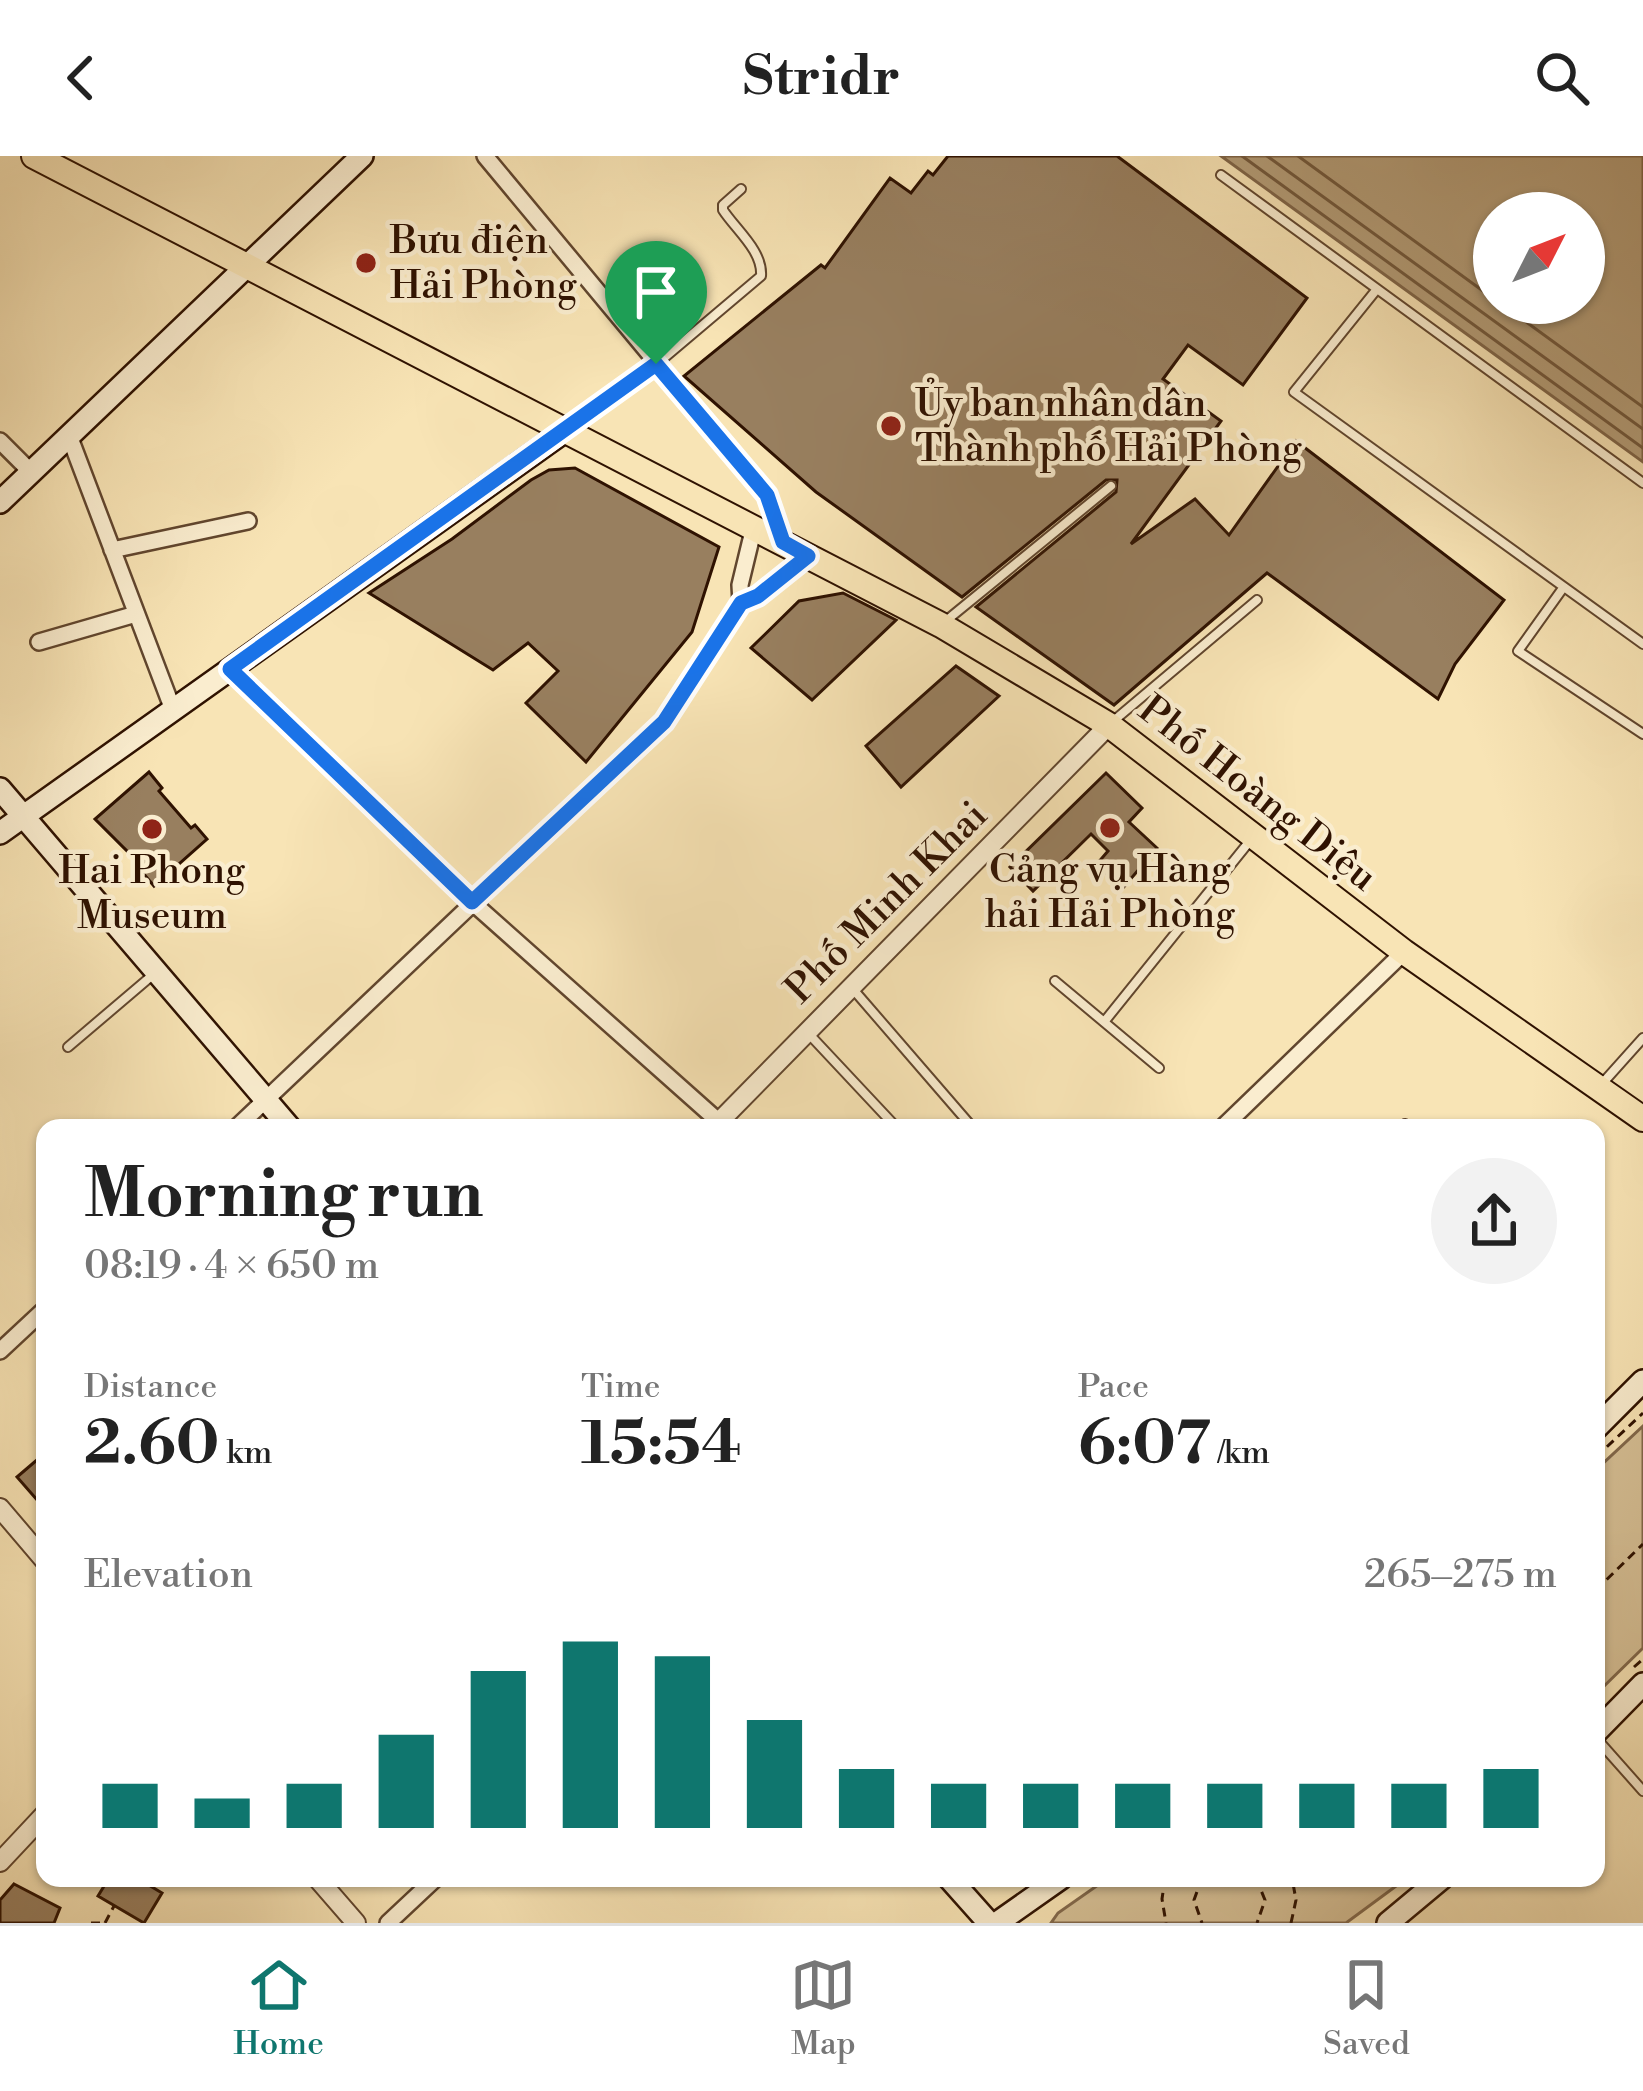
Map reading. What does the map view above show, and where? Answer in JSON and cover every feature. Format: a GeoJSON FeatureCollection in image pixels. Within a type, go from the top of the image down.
{"type":"FeatureCollection","features":[{"type":"Feature","properties":{"kind":"main road","name":"Phố Hoàng Diệu"},"geometry":{"type":"LineString","coordinates":[[34,156],[941,625],[1109,725],[1404,952],[1643,1119]]}},
{"type":"Feature","properties":{"kind":"main road"},"geometry":{"type":"LineString","coordinates":[[0,502],[362,156]]}},
{"type":"Feature","properties":{"kind":"main road"},"geometry":{"type":"LineString","coordinates":[[0,832],[565,431]]}},
{"type":"Feature","properties":{"kind":"main road"},"geometry":{"type":"LineString","coordinates":[[0,789],[282,1119]]}},
{"type":"Feature","properties":{"kind":"main road"},"geometry":{"type":"LineString","coordinates":[[1605,1418],[1643,1382]]}},
{"type":"Feature","properties":{"kind":"main road"},"geometry":{"type":"LineString","coordinates":[[1605,1725],[1643,1684]]}},
{"type":"Feature","properties":{"kind":"main road"},"geometry":{"type":"LineString","coordinates":[[958,1887],[993,1923],[1047,1887]]}},
{"type":"Feature","properties":{"kind":"main road"},"geometry":{"type":"LineString","coordinates":[[1388,1923],[1431,1887]]}},
{"type":"Feature","properties":{"kind":"street"},"geometry":{"type":"LineString","coordinates":[[485,156],[767,495],[783,542]]}},
{"type":"Feature","properties":{"kind":"street"},"geometry":{"type":"LineString","coordinates":[[565,431],[656,364]]}},
{"type":"Feature","properties":{"kind":"street"},"geometry":{"type":"LineString","coordinates":[[70,438],[172,707]]}},
{"type":"Feature","properties":{"kind":"street"},"geometry":{"type":"LineString","coordinates":[[0,441],[32,473]]}},
{"type":"Feature","properties":{"kind":"street"},"geometry":{"type":"LineString","coordinates":[[112,550],[248,521]]}},
{"type":"Feature","properties":{"kind":"street"},"geometry":{"type":"LineString","coordinates":[[741,603],[740,585],[754,527]]}},
{"type":"Feature","properties":{"kind":"street"},"geometry":{"type":"LineString","coordinates":[[246,1119],[664,722],[741,603],[758,596],[808,556]]}},
{"type":"Feature","properties":{"kind":"street"},"geometry":{"type":"LineString","coordinates":[[39,642],[136,614]]}},
{"type":"Feature","properties":{"kind":"street"},"geometry":{"type":"LineString","coordinates":[[230,669],[472,902],[711,1119]]}},
{"type":"Feature","properties":{"kind":"street","name":"Phố Minh Khai"},"geometry":{"type":"LineString","coordinates":[[726,1119],[1109,725]]}},
{"type":"Feature","properties":{"kind":"street"},"geometry":{"type":"LineString","coordinates":[[1231,1119],[1404,952]]}},
{"type":"Feature","properties":{"kind":"street"},"geometry":{"type":"LineString","coordinates":[[0,1351],[36,1317]]}},
{"type":"Feature","properties":{"kind":"street"},"geometry":{"type":"LineString","coordinates":[[0,1508],[36,1550]]}},
{"type":"Feature","properties":{"kind":"street"},"geometry":{"type":"LineString","coordinates":[[0,1862],[36,1824]]}},
{"type":"Feature","properties":{"kind":"street"},"geometry":{"type":"LineString","coordinates":[[325,1887],[356,1923]]}},
{"type":"Feature","properties":{"kind":"street"},"geometry":{"type":"LineString","coordinates":[[388,1923],[426,1887]]}},
{"type":"Feature","properties":{"kind":"lane"},"geometry":{"type":"LineString","coordinates":[[1221,176],[1643,483]]}},
{"type":"Feature","properties":{"kind":"lane"},"geometry":{"type":"LineString","coordinates":[[656,364],[761,276],[763,266],[756,253],[723,210],[722,205],[741,189]]}},
{"type":"Feature","properties":{"kind":"lane"},"geometry":{"type":"LineString","coordinates":[[1377,289],[1294,392],[1643,644]]}},
{"type":"Feature","properties":{"kind":"lane"},"geometry":{"type":"LineString","coordinates":[[941,625],[1111,486]]}},
{"type":"Feature","properties":{"kind":"lane"},"geometry":{"type":"LineString","coordinates":[[1563,588],[1518,651],[1643,734]]}},
{"type":"Feature","properties":{"kind":"lane"},"geometry":{"type":"LineString","coordinates":[[1109,725],[1257,600]]}},
{"type":"Feature","properties":{"kind":"lane"},"geometry":{"type":"LineString","coordinates":[[1104,1022],[1253,836]]}},
{"type":"Feature","properties":{"kind":"lane"},"geometry":{"type":"LineString","coordinates":[[68,1047],[156,972]]}},
{"type":"Feature","properties":{"kind":"lane"},"geometry":{"type":"LineString","coordinates":[[1055,981],[1159,1068]]}},
{"type":"Feature","properties":{"kind":"lane"},"geometry":{"type":"LineString","coordinates":[[851,987],[965,1119]]}},
{"type":"Feature","properties":{"kind":"lane"},"geometry":{"type":"LineString","coordinates":[[807,1032],[889,1119]]}},
{"type":"Feature","properties":{"kind":"lane"},"geometry":{"type":"LineString","coordinates":[[1599,1088],[1643,1038]]}},
{"type":"Feature","properties":{"kind":"lane"},"geometry":{"type":"LineString","coordinates":[[1605,1746],[1643,1791]]}},
{"type":"Feature","properties":{"kind":"path"},"geometry":{"type":"LineString","coordinates":[[1605,1449],[1643,1413]]}},
{"type":"Feature","properties":{"kind":"path"},"geometry":{"type":"LineString","coordinates":[[1605,1580],[1643,1544]]}},
{"type":"Feature","properties":{"kind":"path"},"geometry":{"type":"LineString","coordinates":[[1164,1887],[1166,1923]]}},
{"type":"Feature","properties":{"kind":"path"},"geometry":{"type":"LineString","coordinates":[[1199,1887],[1194,1900],[1200,1922]]}},
{"type":"Feature","properties":{"kind":"path"},"geometry":{"type":"LineString","coordinates":[[1257,1923],[1265,1900],[1261,1887]]}},
{"type":"Feature","properties":{"kind":"path"},"geometry":{"type":"LineString","coordinates":[[1291,1923],[1294,1887]]}},
{"type":"Feature","properties":{"kind":"path"},"geometry":{"type":"LineString","coordinates":[[92,1923],[103,1923],[114,1906]]}},
{"type":"Feature","properties":{"kind":"shaded area"},"geometry":{"type":"Polygon","coordinates":[[[1643,1426],[1643,1648],[1605,1685],[1605,1462],[1643,1426]]]}},
{"type":"Feature","properties":{"kind":"shaded area"},"geometry":{"type":"Polygon","coordinates":[[[1095,1887],[1395,1887],[1346,1923],[1051,1923],[1095,1887]]]}},
{"type":"Feature","properties":{"kind":"water"},"geometry":{"type":"Polygon","coordinates":[[[1221,156],[1643,156],[1643,462],[1221,156]]]}},
{"type":"Feature","properties":{"kind":"building"},"geometry":{"type":"Polygon","coordinates":[[[948,156],[1117,156],[1307,298],[1243,385],[1188,345],[1163,379],[1221,421],[1131,544],[1195,499],[1229,535],[1296,441],[1504,600],[1455,664],[1438,699],[1267,573],[1114,705],[976,607],[1116,492],[1117,480],[1106,480],[962,597],[816,492],[684,376],[821,265],[825,268],[890,178],[911,193],[948,156]]]}},
{"type":"Feature","properties":{"kind":"building"},"geometry":{"type":"Polygon","coordinates":[[[575,468],[719,547],[692,632],[586,762],[526,703],[558,671],[528,643],[493,670],[369,593],[531,480],[549,470],[575,468]]]}},
{"type":"Feature","properties":{"kind":"building"},"geometry":{"type":"Polygon","coordinates":[[[843,593],[896,620],[812,700],[751,648],[799,601],[843,593]]]}},
{"type":"Feature","properties":{"kind":"building"},"geometry":{"type":"Polygon","coordinates":[[[956,666],[999,696],[901,787],[866,746],[956,666]]]}},
{"type":"Feature","properties":{"kind":"building","name":"Hai Phong Museum"},"geometry":{"type":"Polygon","coordinates":[[[149,772],[191,828],[195,825],[207,839],[154,886],[142,872],[145,869],[95,819],[149,772]]]}},
{"type":"Feature","properties":{"kind":"building","name":"Cảng vụ Hàng hải Hải Phòng"},"geometry":{"type":"Polygon","coordinates":[[[1106,773],[1142,808],[1129,822],[1157,848],[1123,888],[1096,865],[1108,851],[1091,834],[1033,891],[1010,867],[1106,773]]]}},
{"type":"Feature","properties":{"kind":"building"},"geometry":{"type":"Polygon","coordinates":[[[36,1461],[36,1499],[17,1477],[36,1461]]]}},
{"type":"Feature","properties":{"kind":"building"},"geometry":{"type":"Polygon","coordinates":[[[14,1884],[60,1908],[54,1923],[0,1923],[0,1900],[14,1884]]]}},
{"type":"Feature","properties":{"kind":"building"},"geometry":{"type":"Polygon","coordinates":[[[104,1887],[152,1887],[162,1893],[144,1923],[98,1896],[104,1887]]]}},
{"type":"Feature","properties":{"kind":"place","name":"Bưu điện Hải Phòng"},"geometry":{"type":"Point","coordinates":[366,263]}},
{"type":"Feature","properties":{"kind":"place","name":"Ủy ban nhân dân Thành phố Hải Phòng"},"geometry":{"type":"Point","coordinates":[891,426]}},
{"type":"Feature","properties":{"kind":"place","name":"Cảng vụ Hàng hải Hải Phòng"},"geometry":{"type":"Point","coordinates":[1110,828]}},
{"type":"Feature","properties":{"kind":"place","name":"Hai Phong Museum"},"geometry":{"type":"Point","coordinates":[152,829]}},
{"type":"Feature","properties":{"kind":"route"},"geometry":{"type":"LineString","coordinates":[[656,364],[767,495],[783,542],[808,556],[758,596],[741,603],[664,722],[472,902],[230,669],[656,364]]}}]}
